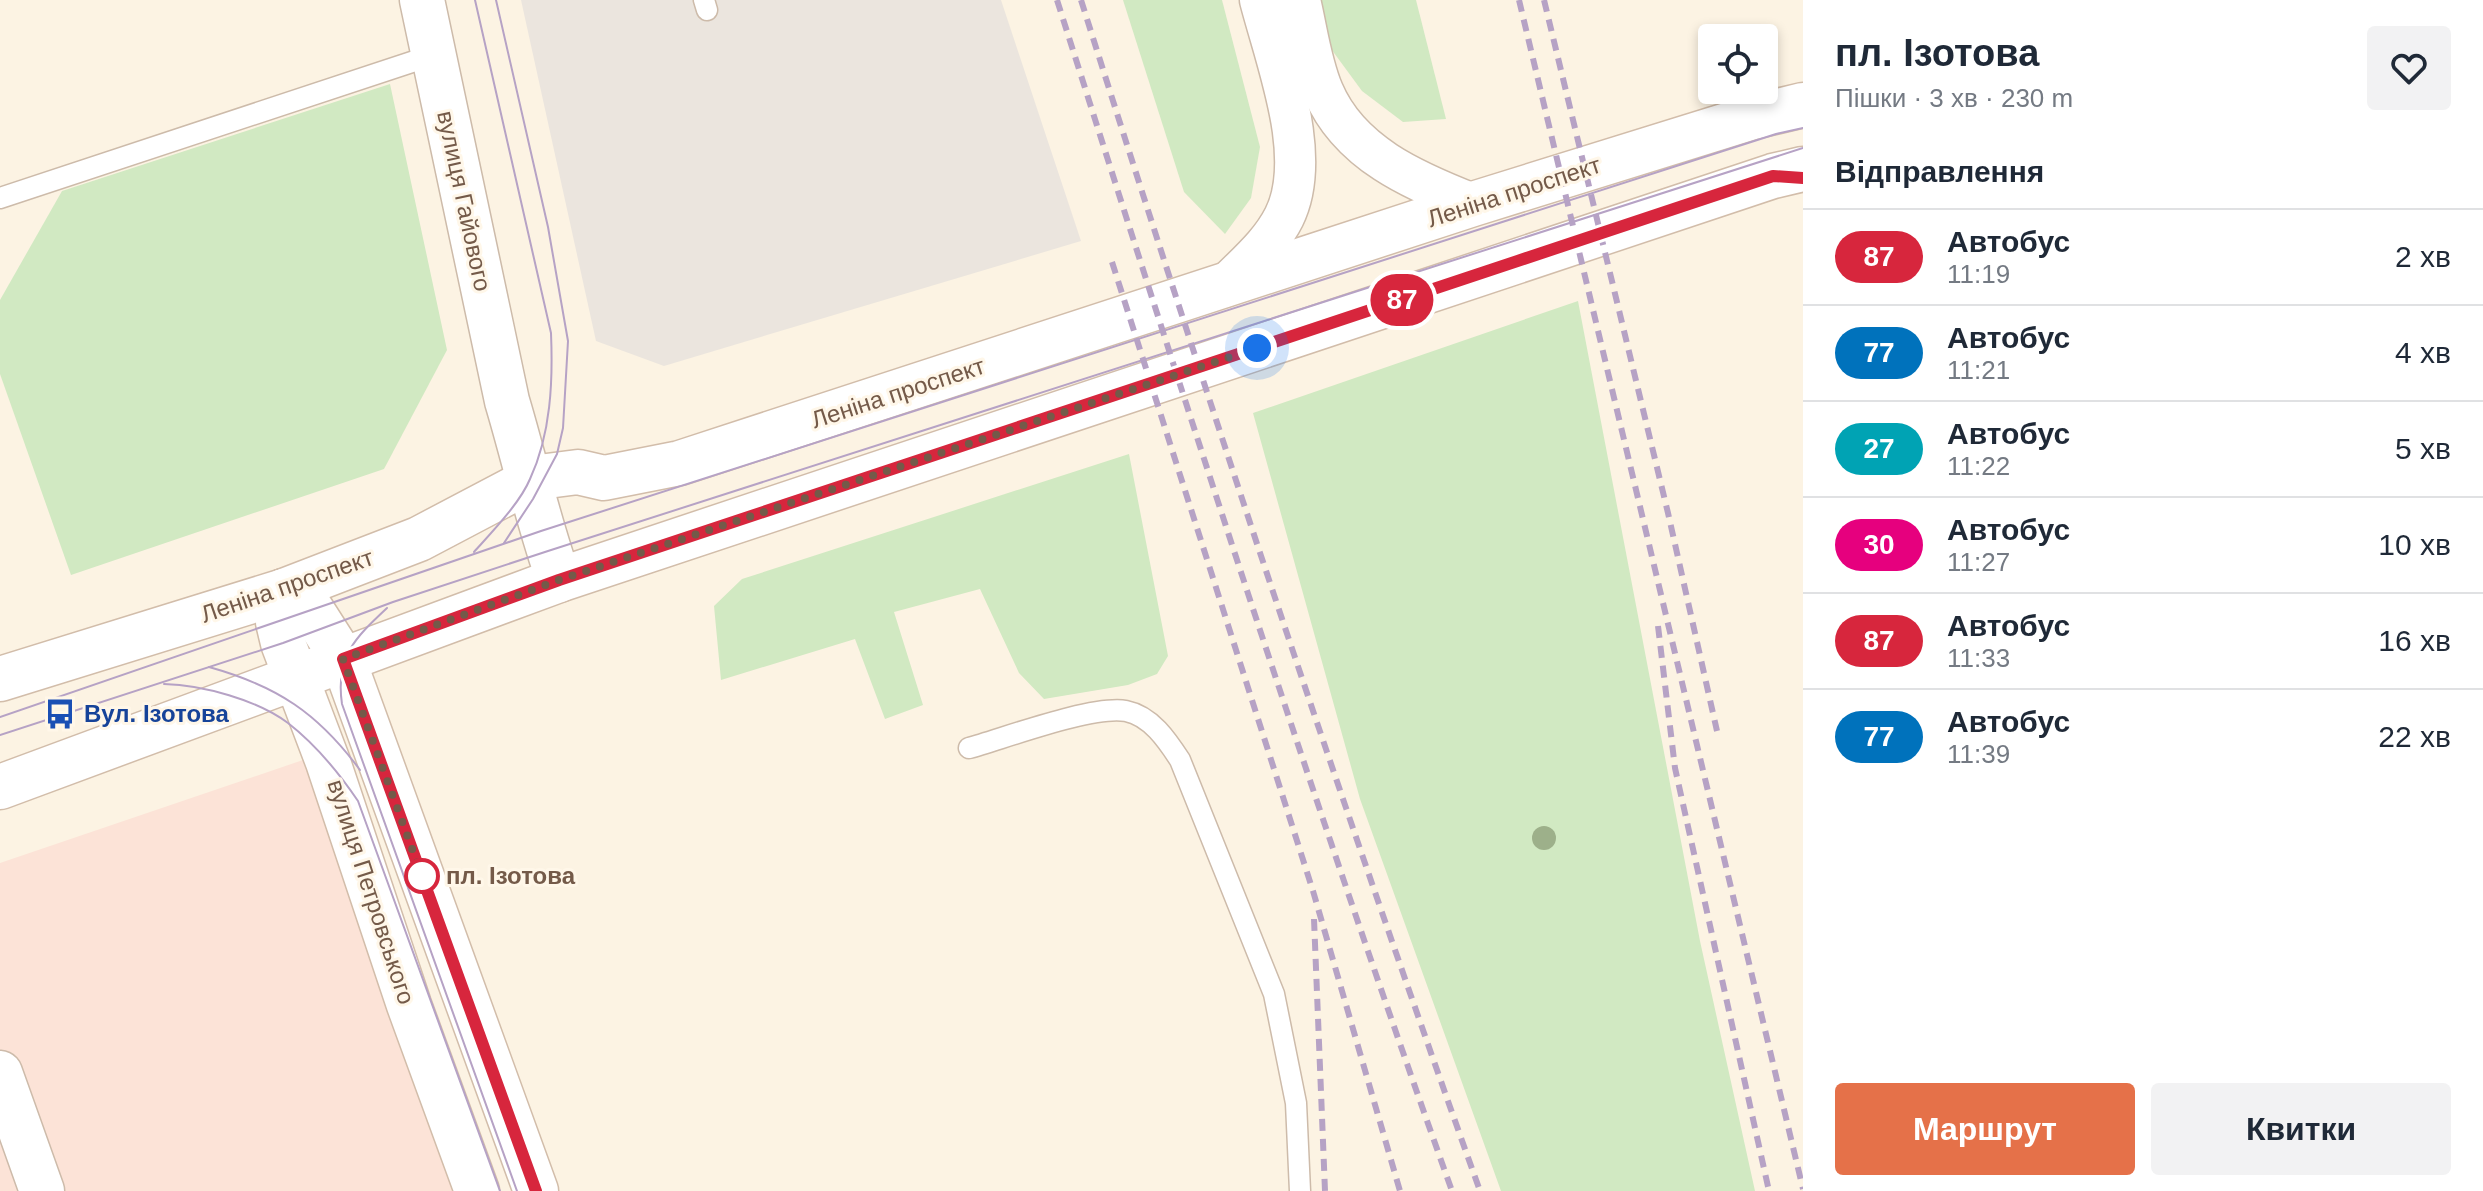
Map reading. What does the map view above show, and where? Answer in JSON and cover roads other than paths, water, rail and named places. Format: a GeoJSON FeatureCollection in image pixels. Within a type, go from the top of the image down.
{"type":"FeatureCollection","features":[{"type":"Feature","properties":{"kind":"main road","name":"вулиця Гайового"},"geometry":{"type":"LineString","coordinates":[[422,0],[507,401]]}},
{"type":"Feature","properties":{"kind":"main road","name":"Леніна проспект"},"geometry":{"type":"LineString","coordinates":[[0,679],[284,591],[419,539],[529,481],[578,472],[604,478],[680,463],[1473,204],[1753,117],[1803,105]]}},
{"type":"Feature","properties":{"kind":"main road"},"geometry":{"type":"LineString","coordinates":[[0,787],[559,580],[1793,174]]}},
{"type":"Feature","properties":{"kind":"main road"},"geometry":{"type":"LineString","coordinates":[[507,401],[525,423],[578,472]]}},
{"type":"Feature","properties":{"kind":"main road"},"geometry":{"type":"LineString","coordinates":[[507,401],[541,531],[559,580]]}},
{"type":"Feature","properties":{"kind":"main road"},"geometry":{"type":"LineString","coordinates":[[419,539],[474,498],[498,475],[507,456],[510,439],[507,401]]}},
{"type":"Feature","properties":{"kind":"main road","name":"вулиця Петровського"},"geometry":{"type":"LineString","coordinates":[[477,1191],[409,1005],[328,762],[283,643],[278,622],[284,591],[311,609],[343,659],[536,1191]]}},
{"type":"Feature","properties":{"kind":"main road"},"geometry":{"type":"LineString","coordinates":[[0,1073],[42,1191]]}},
{"type":"Feature","properties":{"kind":"street"},"geometry":{"type":"LineString","coordinates":[[1224,287],[1269,242],[1284,218],[1295,191],[1297,159],[1291,121],[1260,0]]}},
{"type":"Feature","properties":{"kind":"street"},"geometry":{"type":"LineString","coordinates":[[1300,0],[1323,90],[1338,118],[1358,142],[1429,187],[1473,204]]}},
{"type":"Feature","properties":{"kind":"lane"},"geometry":{"type":"LineString","coordinates":[[0,198],[433,55]]}},
{"type":"Feature","properties":{"kind":"lane"},"geometry":{"type":"LineString","coordinates":[[969,748],[1098,711],[1127,711],[1148,722],[1166,738],[1180,760],[1274,994],[1296,1103],[1300,1191]]}},
{"type":"Feature","properties":{"kind":"tram line"},"geometry":{"type":"LineString","coordinates":[[474,552],[513,507],[530,479],[546,426],[552,370],[551,333],[475,0]]}},
{"type":"Feature","properties":{"kind":"tram line"},"geometry":{"type":"LineString","coordinates":[[496,0],[548,227],[568,341],[563,428],[557,454],[533,499],[504,543]]}},
{"type":"Feature","properties":{"kind":"tram line"},"geometry":{"type":"LineString","coordinates":[[0,717],[541,531],[1776,134],[1803,128]]}},
{"type":"Feature","properties":{"kind":"tram line"},"geometry":{"type":"LineString","coordinates":[[0,735],[283,643],[393,602],[548,551],[1803,148]]}},
{"type":"Feature","properties":{"kind":"tram line"},"geometry":{"type":"LineString","coordinates":[[387,608],[365,629],[350,650],[342,673],[342,704],[517,1191]]}},
{"type":"Feature","properties":{"kind":"tram line"},"geometry":{"type":"LineString","coordinates":[[209,667],[255,683],[294,704],[312,717],[360,770]]}},
{"type":"Feature","properties":{"kind":"tram line"},"geometry":{"type":"LineString","coordinates":[[164,684],[229,695],[275,715],[298,731],[317,750],[358,801],[500,1191]]}},
{"type":"Feature","properties":{"kind":"railway"},"geometry":{"type":"LineString","coordinates":[[1057,0],[1299,746],[1452,1191]]}},
{"type":"Feature","properties":{"kind":"railway"},"geometry":{"type":"LineString","coordinates":[[1081,0],[1275,597],[1480,1191]]}},
{"type":"Feature","properties":{"kind":"railway"},"geometry":{"type":"LineString","coordinates":[[1519,0],[1803,1189]]}},
{"type":"Feature","properties":{"kind":"railway"},"geometry":{"type":"LineString","coordinates":[[1544,0],[1668,513],[1717,731]]}},
{"type":"Feature","properties":{"kind":"railway"},"geometry":{"type":"LineString","coordinates":[[1112,262],[1313,891],[1400,1191]]}},
{"type":"Feature","properties":{"kind":"railway"},"geometry":{"type":"LineString","coordinates":[[1658,626],[1675,768],[1769,1191]]}},
{"type":"Feature","properties":{"kind":"railway"},"geometry":{"type":"LineString","coordinates":[[1314,919],[1325,1191]]}},
{"type":"Feature","properties":{"kind":"place","name":"Вул. Ізотова"},"geometry":{"type":"Point","coordinates":[60,714]}},
{"type":"Feature","properties":{"kind":"place","name":"пл. Ізотова"},"geometry":{"type":"Point","coordinates":[422,876]}}]}
